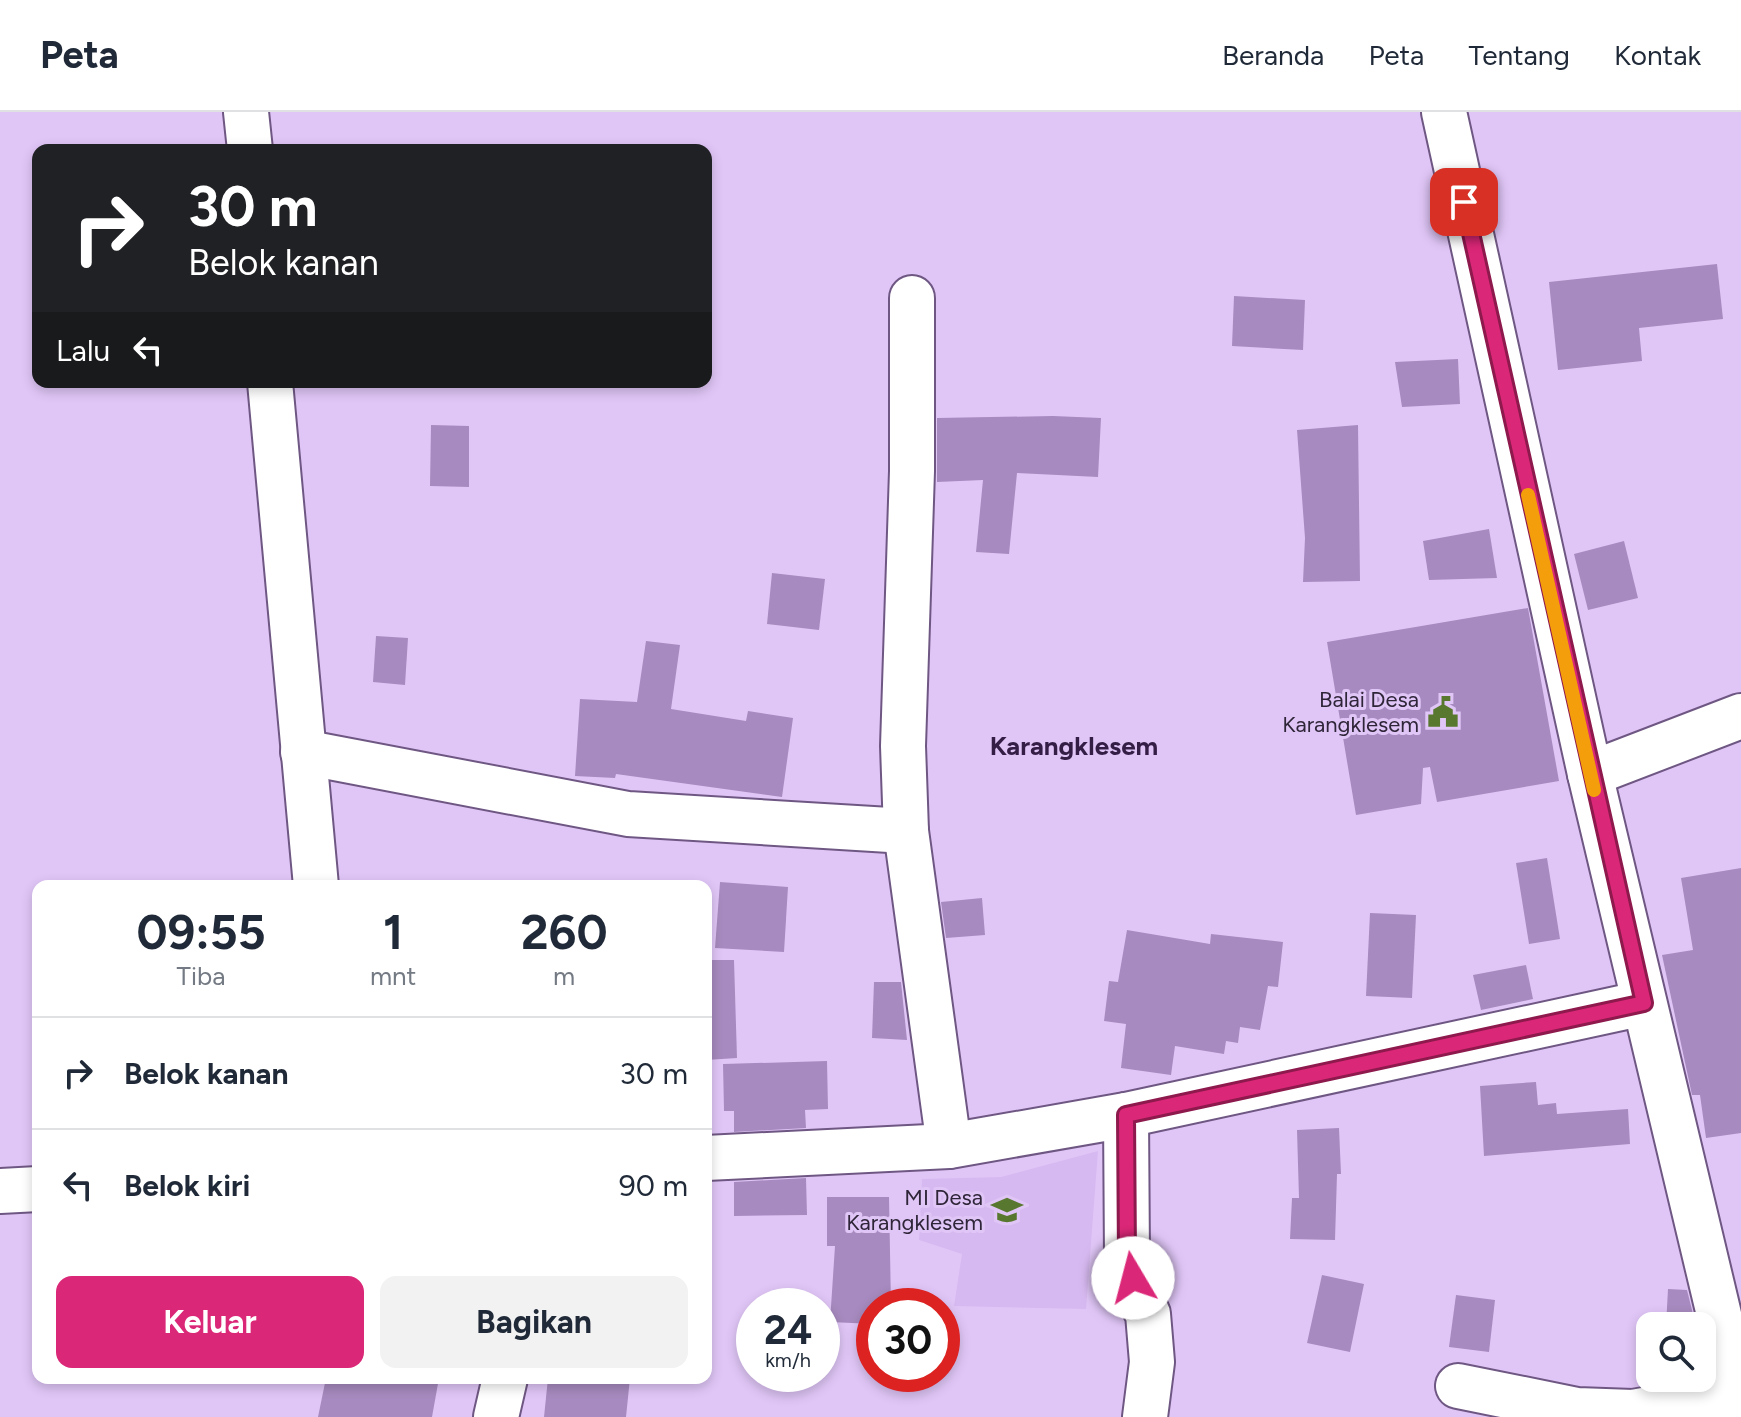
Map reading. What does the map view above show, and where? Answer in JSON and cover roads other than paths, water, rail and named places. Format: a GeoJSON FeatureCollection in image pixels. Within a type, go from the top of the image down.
{"type":"FeatureCollection","features":[{"type":"Feature","properties":{"kind":"street"},"geometry":{"type":"LineString","coordinates":[[246,112],[249,144]]}},
{"type":"Feature","properties":{"kind":"street"},"geometry":{"type":"LineString","coordinates":[[1444,112],[1590,774],[1739,1400],[1633,1412],[1577,1410],[1458,1386]]}},
{"type":"Feature","properties":{"kind":"street"},"geometry":{"type":"LineString","coordinates":[[912,298],[912,471],[903,746],[906,831],[949,1146]]}},
{"type":"Feature","properties":{"kind":"street"},"geometry":{"type":"LineString","coordinates":[[271,388],[315,880]]}},
{"type":"Feature","properties":{"kind":"street"},"geometry":{"type":"LineString","coordinates":[[1590,774],[1741,716]]}},
{"type":"Feature","properties":{"kind":"street"},"geometry":{"type":"LineString","coordinates":[[303,752],[628,814],[906,831]]}},
{"type":"Feature","properties":{"kind":"street"},"geometry":{"type":"LineString","coordinates":[[712,1158],[949,1146],[1126,1115],[1644,1003]]}},
{"type":"Feature","properties":{"kind":"street"},"geometry":{"type":"LineString","coordinates":[[1126,1115],[1127,1259],[1138,1296],[1148,1314],[1152,1362],[1145,1417]]}},
{"type":"Feature","properties":{"kind":"street"},"geometry":{"type":"LineString","coordinates":[[0,1191],[32,1189]]}},
{"type":"Feature","properties":{"kind":"street"},"geometry":{"type":"LineString","coordinates":[[496,1417],[504,1384]]}},
{"type":"Feature","properties":{"kind":"place","name":"Balai Desa Karangklesem"},"geometry":{"type":"Point","coordinates":[1443,712]}},
{"type":"Feature","properties":{"kind":"place","name":"MI Desa Karangklesem"},"geometry":{"type":"Point","coordinates":[1007,1210]}},
{"type":"Feature","properties":{"kind":"district","name":"Karangklesem"},"geometry":{"type":"Point","coordinates":[1074,746]}}]}
